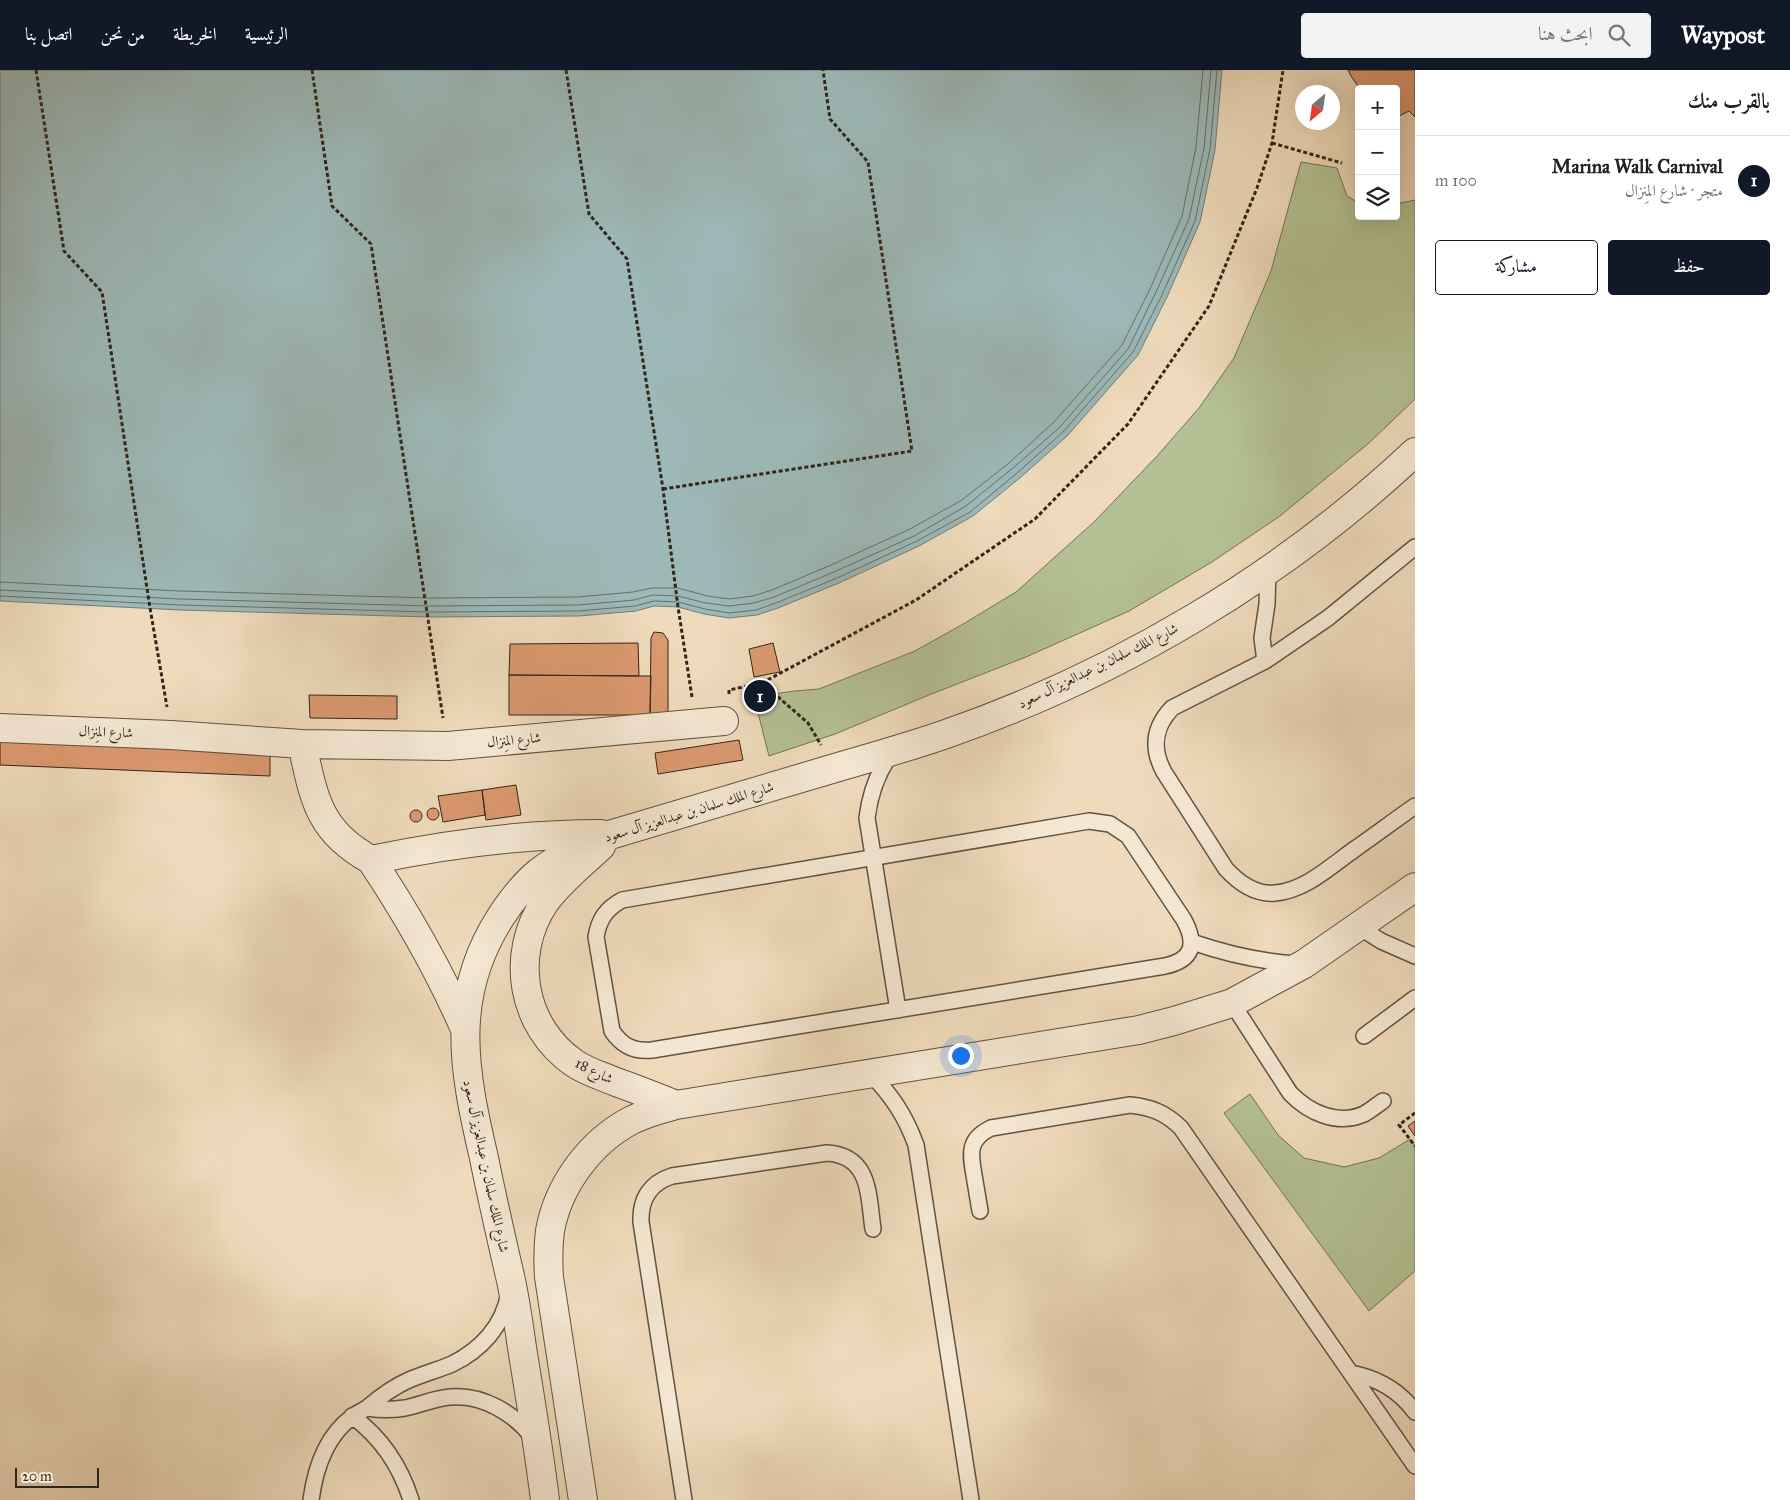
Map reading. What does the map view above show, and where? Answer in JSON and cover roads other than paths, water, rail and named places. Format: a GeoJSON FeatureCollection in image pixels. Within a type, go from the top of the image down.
{"type":"FeatureCollection","features":[{"type":"Feature","properties":{"kind":"street","name":"شارع الملك سلمان بن عبدالعزيز آل سعود"},"geometry":{"type":"LineString","coordinates":[[545,1500],[511,1282],[472,1105],[465,1053],[464,1027],[473,976],[493,929],[523,887],[540,872],[562,857],[613,834],[946,734],[1074,681],[1186,622],[1268,570],[1337,520],[1383,482],[1415,452]]}},
{"type":"Feature","properties":{"kind":"street","name":"شارع المِنزال"},"geometry":{"type":"LineString","coordinates":[[0,728],[171,735],[302,744],[448,746],[724,721]]}},
{"type":"Feature","properties":{"kind":"street"},"geometry":{"type":"LineString","coordinates":[[302,744],[313,794],[321,812],[331,829],[342,841],[356,852],[371,860],[422,941],[445,984],[464,1027]]}},
{"type":"Feature","properties":{"kind":"street"},"geometry":{"type":"LineString","coordinates":[[371,860],[467,842],[564,834],[613,834]]}},
{"type":"Feature","properties":{"kind":"street","name":"شارع 18"},"geometry":{"type":"LineString","coordinates":[[613,834],[546,901],[535,920],[528,940],[524,961],[529,1003],[547,1037],[560,1052],[575,1064],[592,1073],[676,1105]]}},
{"type":"Feature","properties":{"kind":"street"},"geometry":{"type":"LineString","coordinates":[[583,1500],[549,1277],[548,1253],[550,1230],[566,1186],[578,1166],[594,1148],[612,1133],[632,1120],[653,1111],[676,1105],[1139,1030],[1174,1022],[1232,1003],[1304,964],[1415,887]]}},
{"type":"Feature","properties":{"kind":"lane"},"geometry":{"type":"LineString","coordinates":[[1415,546],[1328,618],[1265,661],[1172,708],[1164,717],[1156,738],[1158,761],[1226,869],[1246,887],[1259,892],[1273,894],[1286,892],[1319,875],[1415,806]]}},
{"type":"Feature","properties":{"kind":"lane"},"geometry":{"type":"LineString","coordinates":[[1265,661],[1262,638],[1267,604],[1268,570]]}},
{"type":"Feature","properties":{"kind":"lane"},"geometry":{"type":"LineString","coordinates":[[893,751],[882,766],[874,783],[869,801],[868,818],[898,1010]]}},
{"type":"Feature","properties":{"kind":"lane"},"geometry":{"type":"LineString","coordinates":[[1088,821],[1099,821],[1119,829],[1128,836],[1184,920],[1191,933],[1192,942],[1190,950],[1184,958],[1175,964],[1165,966],[652,1050],[633,1049],[624,1045],[612,1031],[596,937],[603,915],[622,900],[1088,821]]}},
{"type":"Feature","properties":{"kind":"lane"},"geometry":{"type":"LineString","coordinates":[[1359,927],[1381,941],[1415,956]]}},
{"type":"Feature","properties":{"kind":"lane"},"geometry":{"type":"LineString","coordinates":[[1192,942],[1247,958],[1275,963],[1304,964]]}},
{"type":"Feature","properties":{"kind":"lane"},"geometry":{"type":"LineString","coordinates":[[1364,1036],[1415,998]]}},
{"type":"Feature","properties":{"kind":"lane"},"geometry":{"type":"LineString","coordinates":[[1232,1003],[1290,1093],[1300,1104],[1314,1112],[1338,1118],[1364,1114],[1383,1101]]}},
{"type":"Feature","properties":{"kind":"lane"},"geometry":{"type":"LineString","coordinates":[[870,1074],[898,1106],[909,1125],[916,1146],[971,1500]]}},
{"type":"Feature","properties":{"kind":"lane"},"geometry":{"type":"LineString","coordinates":[[980,1212],[971,1156],[972,1146],[977,1137],[983,1132],[991,1128],[1130,1106],[1144,1106],[1158,1110],[1170,1117],[1181,1128],[1415,1466]]}},
{"type":"Feature","properties":{"kind":"lane"},"geometry":{"type":"LineString","coordinates":[[684,1500],[641,1222],[643,1201],[648,1192],[654,1184],[672,1176],[827,1153],[839,1154],[850,1159],[864,1175],[873,1229]]}},
{"type":"Feature","properties":{"kind":"lane"},"geometry":{"type":"LineString","coordinates":[[311,1500],[318,1466],[338,1431],[352,1416],[367,1408],[388,1391],[451,1364],[476,1350],[499,1323],[507,1303],[511,1282]]}},
{"type":"Feature","properties":{"kind":"lane"},"geometry":{"type":"LineString","coordinates":[[1351,1373],[1372,1379],[1394,1391],[1415,1412]]}},
{"type":"Feature","properties":{"kind":"lane"},"geometry":{"type":"LineString","coordinates":[[367,1408],[393,1410],[450,1397],[471,1398],[492,1405],[510,1415],[526,1429],[538,1446]]}},
{"type":"Feature","properties":{"kind":"lane"},"geometry":{"type":"LineString","coordinates":[[352,1416],[384,1446],[400,1471],[410,1500]]}},
{"type":"Feature","properties":{"kind":"water"},"geometry":{"type":"Polygon","coordinates":[[[0,70],[1222,70],[1215,150],[1200,222],[1167,297],[1138,355],[1067,436],[973,516],[919,546],[839,583],[778,608],[757,615],[729,618],[678,607],[654,606],[636,611],[579,616],[428,617],[180,610],[0,601],[0,70]]]}},
{"type":"Feature","properties":{"kind":"place","name":"Marina Walk Carnival"},"geometry":{"type":"Point","coordinates":[760,696]}}]}
